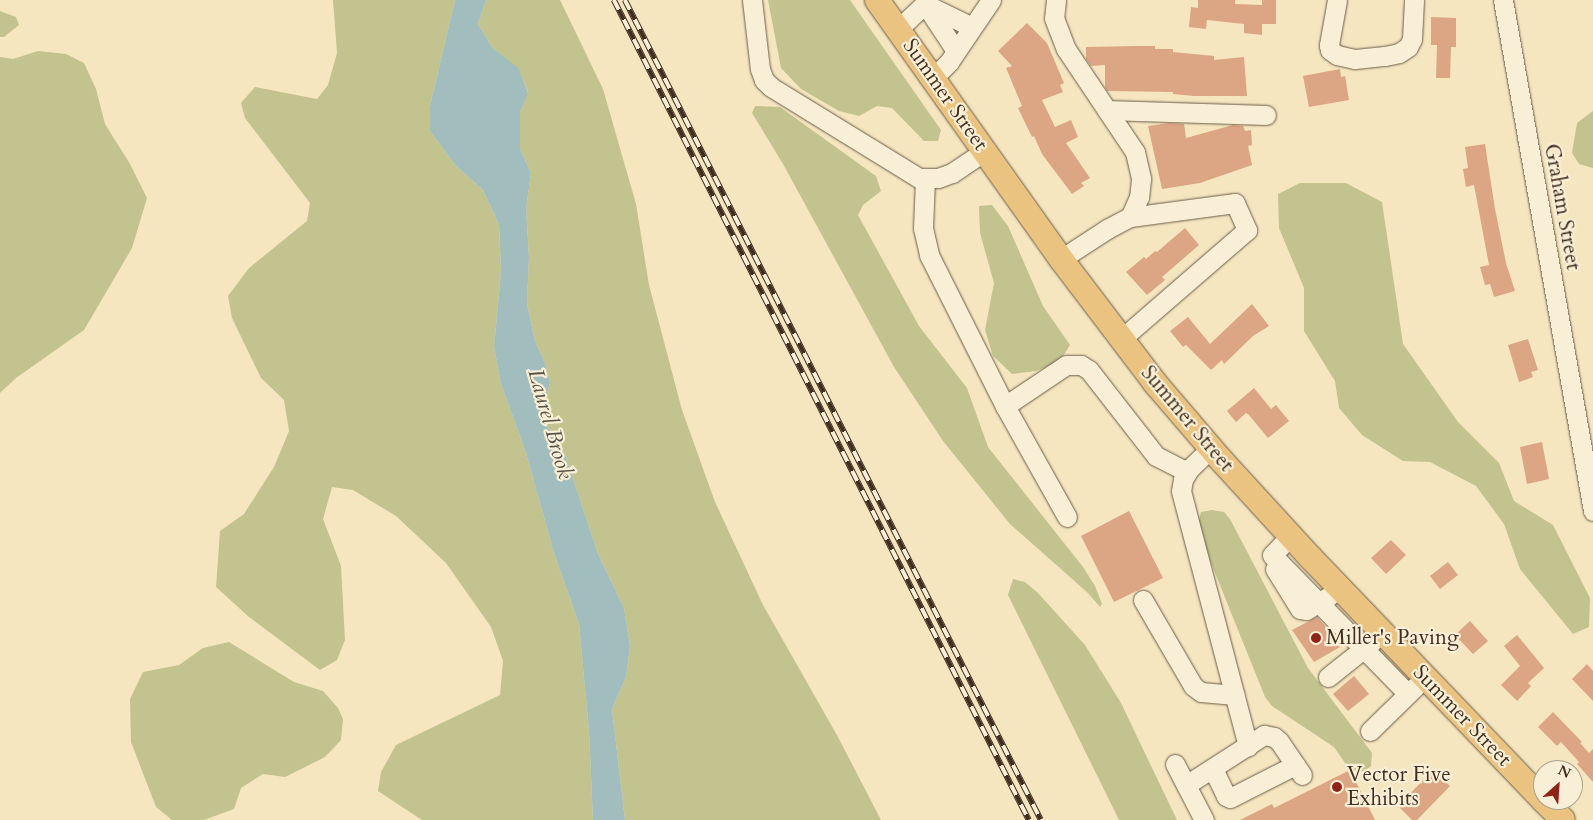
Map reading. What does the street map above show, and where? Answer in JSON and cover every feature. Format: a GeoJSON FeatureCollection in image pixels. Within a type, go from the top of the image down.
{"type":"FeatureCollection","features":[{"type":"Feature","properties":{"kind":"main road","name":"Summer Street"},"geometry":{"type":"LineString","coordinates":[[883,3],[898,29],[932,78],[1062,259],[1121,339],[1211,448],[1290,536],[1533,790]]}},
{"type":"Feature","properties":{"kind":"main road","name":"Summer Street"},"geometry":{"type":"LineString","coordinates":[[1553,810],[1563,820]]}},
{"type":"Feature","properties":{"kind":"street"},"geometry":{"type":"LineString","coordinates":[[752,0],[760,69],[764,80],[771,86],[919,178],[938,178],[952,174],[985,152]]}},
{"type":"Feature","properties":{"kind":"street"},"geometry":{"type":"LineString","coordinates":[[932,78],[943,69],[991,0]]}},
{"type":"Feature","properties":{"kind":"street"},"geometry":{"type":"LineString","coordinates":[[1056,0],[1054,18],[1062,41],[1135,152],[1140,170],[1141,188],[1130,218]]}},
{"type":"Feature","properties":{"kind":"street"},"geometry":{"type":"LineString","coordinates":[[1337,0],[1329,45],[1330,50],[1337,55],[1355,59],[1385,56],[1398,53],[1408,47],[1412,38],[1414,0]]}},
{"type":"Feature","properties":{"kind":"street","name":"Graham Street"},"geometry":{"type":"LineString","coordinates":[[1503,0],[1593,511]]}},
{"type":"Feature","properties":{"kind":"street"},"geometry":{"type":"LineString","coordinates":[[924,2],[972,27]]}},
{"type":"Feature","properties":{"kind":"street"},"geometry":{"type":"LineString","coordinates":[[898,29],[924,2]]}},
{"type":"Feature","properties":{"kind":"street"},"geometry":{"type":"LineString","coordinates":[[924,2],[956,51]]}},
{"type":"Feature","properties":{"kind":"street"},"geometry":{"type":"LineString","coordinates":[[1107,110],[1266,114]]}},
{"type":"Feature","properties":{"kind":"street"},"geometry":{"type":"LineString","coordinates":[[925,178],[923,228],[929,255],[1005,406],[1067,517]]}},
{"type":"Feature","properties":{"kind":"street"},"geometry":{"type":"LineString","coordinates":[[1062,259],[1108,229],[1130,218],[1234,202],[1247,230],[1121,339]]}},
{"type":"Feature","properties":{"kind":"street"},"geometry":{"type":"LineString","coordinates":[[1005,406],[1066,365],[1081,365],[1089,370],[1156,456],[1187,472]]}},
{"type":"Feature","properties":{"kind":"street"},"geometry":{"type":"LineString","coordinates":[[1211,448],[1187,472],[1183,479],[1181,491],[1248,746]]}},
{"type":"Feature","properties":{"kind":"street"},"geometry":{"type":"LineString","coordinates":[[1290,536],[1272,555],[1408,694]]}},
{"type":"Feature","properties":{"kind":"street"},"geometry":{"type":"LineString","coordinates":[[1319,603],[1340,588]]}},
{"type":"Feature","properties":{"kind":"street"},"geometry":{"type":"LineString","coordinates":[[1143,600],[1193,686],[1201,692],[1235,696]]}},
{"type":"Feature","properties":{"kind":"street"},"geometry":{"type":"LineString","coordinates":[[1328,677],[1382,633]]}},
{"type":"Feature","properties":{"kind":"street"},"geometry":{"type":"LineString","coordinates":[[1370,731],[1424,678]]}},
{"type":"Feature","properties":{"kind":"street"},"geometry":{"type":"LineString","coordinates":[[1186,785],[1264,735],[1274,737],[1280,741],[1298,770],[1230,798],[1226,796],[1213,769]]}},
{"type":"Feature","properties":{"kind":"street"},"geometry":{"type":"LineString","coordinates":[[1174,764],[1204,820]]}},
{"type":"Feature","properties":{"kind":"green space"},"geometry":{"type":"Polygon","coordinates":[[[333,0],[455,0],[430,106],[430,131],[456,166],[483,190],[499,225],[501,271],[494,347],[501,384],[526,453],[554,553],[579,624],[589,731],[593,820],[422,820],[378,791],[381,772],[396,745],[500,695],[503,661],[491,627],[446,563],[396,516],[353,490],[332,487],[323,519],[341,566],[345,640],[337,660],[320,670],[249,617],[216,587],[220,531],[244,514],[274,467],[289,431],[284,400],[261,378],[232,318],[228,296],[249,268],[307,221],[310,203],[245,118],[241,103],[255,87],[317,99],[328,85],[337,53],[333,0]]]}},
{"type":"Feature","properties":{"kind":"green space"},"geometry":{"type":"Polygon","coordinates":[[[486,0],[560,0],[603,89],[636,204],[649,285],[682,410],[715,502],[763,605],[838,737],[881,820],[625,820],[612,709],[626,677],[630,646],[624,608],[598,554],[565,454],[545,423],[544,404],[550,383],[545,363],[535,341],[527,304],[529,257],[526,209],[531,173],[520,149],[520,112],[528,92],[519,70],[492,47],[478,24],[486,0]]]}},
{"type":"Feature","properties":{"kind":"green space"},"geometry":{"type":"Polygon","coordinates":[[[768,0],[850,0],[941,130],[938,141],[924,141],[892,108],[877,106],[859,116],[839,111],[801,89],[781,68],[768,0]]]}},
{"type":"Feature","properties":{"kind":"green space"},"geometry":{"type":"Polygon","coordinates":[[[0,11],[16,17],[19,25],[4,37],[0,37],[0,11]]]}},
{"type":"Feature","properties":{"kind":"green space"},"geometry":{"type":"Polygon","coordinates":[[[38,51],[66,54],[84,63],[96,89],[105,124],[130,164],[147,198],[132,248],[84,330],[16,378],[0,393],[0,57],[13,59],[38,51]]]}},
{"type":"Feature","properties":{"kind":"green space"},"geometry":{"type":"Polygon","coordinates":[[[755,106],[780,107],[876,176],[881,191],[863,205],[858,215],[919,326],[967,388],[988,447],[1083,567],[1095,586],[1102,604],[1100,607],[1088,593],[1010,524],[943,441],[894,367],[783,164],[752,113],[755,106]]]}},
{"type":"Feature","properties":{"kind":"green space"},"geometry":{"type":"Polygon","coordinates":[[[1593,111],[1593,168],[1579,164],[1572,153],[1577,123],[1593,111]]]}},
{"type":"Feature","properties":{"kind":"green space"},"geometry":{"type":"Polygon","coordinates":[[[1300,183],[1346,183],[1382,202],[1403,344],[1458,422],[1499,463],[1514,501],[1553,525],[1590,598],[1589,627],[1573,634],[1520,569],[1504,524],[1476,486],[1430,462],[1403,461],[1362,435],[1339,408],[1335,381],[1304,331],[1304,288],[1279,228],[1278,194],[1300,183]]]}},
{"type":"Feature","properties":{"kind":"green space"},"geometry":{"type":"Polygon","coordinates":[[[992,205],[1008,226],[1043,306],[1070,345],[1063,356],[1053,364],[1036,371],[1012,374],[993,356],[985,330],[994,283],[980,233],[979,206],[992,205]]]}},
{"type":"Feature","properties":{"kind":"green space"},"geometry":{"type":"Polygon","coordinates":[[[1212,510],[1224,512],[1230,519],[1308,668],[1372,753],[1371,766],[1364,772],[1350,770],[1334,747],[1272,706],[1265,697],[1197,528],[1201,512],[1212,510]]]}},
{"type":"Feature","properties":{"kind":"green space"},"geometry":{"type":"Polygon","coordinates":[[[1013,579],[1025,582],[1038,593],[1085,645],[1121,703],[1177,820],[1119,820],[1008,595],[1013,579]]]}},
{"type":"Feature","properties":{"kind":"green space"},"geometry":{"type":"Polygon","coordinates":[[[229,642],[294,682],[323,691],[338,708],[343,719],[341,740],[325,757],[285,777],[263,774],[241,788],[234,809],[204,820],[172,820],[156,807],[131,742],[130,699],[143,672],[179,665],[203,648],[229,642]]]}},
{"type":"Feature","properties":{"kind":"water"},"geometry":{"type":"Polygon","coordinates":[[[455,0],[486,0],[478,24],[492,47],[519,69],[528,93],[520,112],[520,149],[531,173],[526,209],[529,257],[527,304],[535,341],[545,363],[550,383],[544,404],[545,423],[565,454],[598,554],[624,608],[630,646],[626,677],[612,709],[625,820],[593,820],[589,731],[579,624],[554,553],[526,453],[501,384],[494,347],[501,271],[499,225],[483,190],[456,166],[430,131],[430,106],[455,0]]]}},
{"type":"Feature","properties":{"kind":"building"},"geometry":{"type":"Polygon","coordinates":[[[1198,0],[1235,0],[1235,4],[1262,5],[1262,0],[1276,0],[1276,24],[1262,24],[1262,35],[1244,33],[1244,24],[1207,20],[1206,29],[1189,27],[1191,7],[1198,8],[1198,0]]]}},
{"type":"Feature","properties":{"kind":"building"},"geometry":{"type":"Polygon","coordinates":[[[1431,17],[1456,18],[1456,47],[1451,47],[1450,78],[1436,78],[1437,45],[1431,45],[1431,17]]]}},
{"type":"Feature","properties":{"kind":"building"},"geometry":{"type":"Polygon","coordinates":[[[1027,23],[1047,43],[1064,83],[1060,85],[1063,92],[1042,100],[1055,127],[1071,120],[1078,137],[1066,143],[1090,178],[1081,183],[1084,186],[1072,194],[1042,154],[1034,136],[1032,137],[1018,108],[1022,106],[1006,68],[1012,66],[998,51],[1027,23]]]}},
{"type":"Feature","properties":{"kind":"building"},"geometry":{"type":"Polygon","coordinates":[[[1155,46],[1155,49],[1173,49],[1173,52],[1214,56],[1214,60],[1244,57],[1247,96],[1194,96],[1173,94],[1173,92],[1107,91],[1105,87],[1105,65],[1091,66],[1086,59],[1086,47],[1155,46]]]}},
{"type":"Feature","properties":{"kind":"building"},"geometry":{"type":"Polygon","coordinates":[[[1340,69],[1341,77],[1345,76],[1349,100],[1309,107],[1303,76],[1340,69]]]}},
{"type":"Feature","properties":{"kind":"building"},"geometry":{"type":"Polygon","coordinates":[[[1169,123],[1184,124],[1186,138],[1233,125],[1243,126],[1245,131],[1251,130],[1252,145],[1248,146],[1252,165],[1200,183],[1162,189],[1148,126],[1169,123]]]}},
{"type":"Feature","properties":{"kind":"building"},"geometry":{"type":"Polygon","coordinates":[[[1485,144],[1506,263],[1515,291],[1494,297],[1490,284],[1485,285],[1480,267],[1489,265],[1474,185],[1466,187],[1463,169],[1468,168],[1465,147],[1485,144]]]}},
{"type":"Feature","properties":{"kind":"building"},"geometry":{"type":"Polygon","coordinates":[[[1185,228],[1199,245],[1162,277],[1165,280],[1147,295],[1126,272],[1144,257],[1146,259],[1155,251],[1157,252],[1185,228]]]}},
{"type":"Feature","properties":{"kind":"building"},"geometry":{"type":"Polygon","coordinates":[[[1252,304],[1269,326],[1253,336],[1224,364],[1222,360],[1211,370],[1186,345],[1183,347],[1170,331],[1188,317],[1210,344],[1252,304]]]}},
{"type":"Feature","properties":{"kind":"building"},"geometry":{"type":"Polygon","coordinates":[[[1528,339],[1538,370],[1531,372],[1533,377],[1519,382],[1508,345],[1528,339]]]}},
{"type":"Feature","properties":{"kind":"building"},"geometry":{"type":"Polygon","coordinates":[[[1254,388],[1271,409],[1276,405],[1289,421],[1268,438],[1246,413],[1236,422],[1227,411],[1254,388]]]}},
{"type":"Feature","properties":{"kind":"building"},"geometry":{"type":"Polygon","coordinates":[[[1542,442],[1549,479],[1527,484],[1520,447],[1542,442]]]}},
{"type":"Feature","properties":{"kind":"building"},"geometry":{"type":"Polygon","coordinates":[[[1129,511],[1163,578],[1114,602],[1081,536],[1129,511]]]}},
{"type":"Feature","properties":{"kind":"building"},"geometry":{"type":"Polygon","coordinates":[[[1391,540],[1406,555],[1386,574],[1371,558],[1391,540]]]}},
{"type":"Feature","properties":{"kind":"building"},"geometry":{"type":"Polygon","coordinates":[[[1448,562],[1458,575],[1440,589],[1430,576],[1448,562]]]}},
{"type":"Feature","properties":{"kind":"building","name":"Miller's Paving"},"geometry":{"type":"Polygon","coordinates":[[[1317,617],[1340,647],[1314,662],[1292,630],[1317,617]]]}},
{"type":"Feature","properties":{"kind":"building"},"geometry":{"type":"Polygon","coordinates":[[[1470,621],[1488,641],[1473,654],[1455,635],[1470,621]]]}},
{"type":"Feature","properties":{"kind":"building"},"geometry":{"type":"Polygon","coordinates":[[[1517,635],[1544,668],[1528,683],[1531,686],[1517,701],[1501,685],[1520,666],[1504,646],[1517,635]]]}},
{"type":"Feature","properties":{"kind":"building"},"geometry":{"type":"Polygon","coordinates":[[[1587,664],[1593,671],[1593,701],[1572,679],[1587,664]]]}},
{"type":"Feature","properties":{"kind":"building"},"geometry":{"type":"Polygon","coordinates":[[[1354,676],[1369,694],[1348,711],[1333,694],[1354,676]]]}},
{"type":"Feature","properties":{"kind":"building"},"geometry":{"type":"Polygon","coordinates":[[[1553,712],[1582,742],[1580,743],[1589,753],[1593,749],[1593,782],[1583,771],[1583,760],[1577,760],[1561,742],[1557,746],[1538,727],[1553,712]]]}},
{"type":"Feature","properties":{"kind":"building","name":"Vector Five Exhibits"},"geometry":{"type":"Polygon","coordinates":[[[1350,770],[1375,820],[1240,820],[1272,804],[1274,808],[1350,770]]]}},
{"type":"Feature","properties":{"kind":"building"},"geometry":{"type":"Polygon","coordinates":[[[1433,770],[1450,786],[1417,820],[1412,820],[1398,806],[1433,770]]]}},
{"type":"Feature","properties":{"kind":"railway"},"geometry":{"type":"LineString","coordinates":[[614,0],[1029,820]]}},
{"type":"Feature","properties":{"kind":"railway"},"geometry":{"type":"LineString","coordinates":[[625,0],[1041,820]]}},
{"type":"Feature","properties":{"kind":"place","name":"Miller's Paving"},"geometry":{"type":"Point","coordinates":[1316,638]}},
{"type":"Feature","properties":{"kind":"place","name":"Vector Five Exhibits"},"geometry":{"type":"Point","coordinates":[1337,787]}},
{"type":"Feature","properties":{"kind":"water label","name":"Laurel Brook"},"geometry":{"type":"Point","coordinates":[550,424]}}]}
